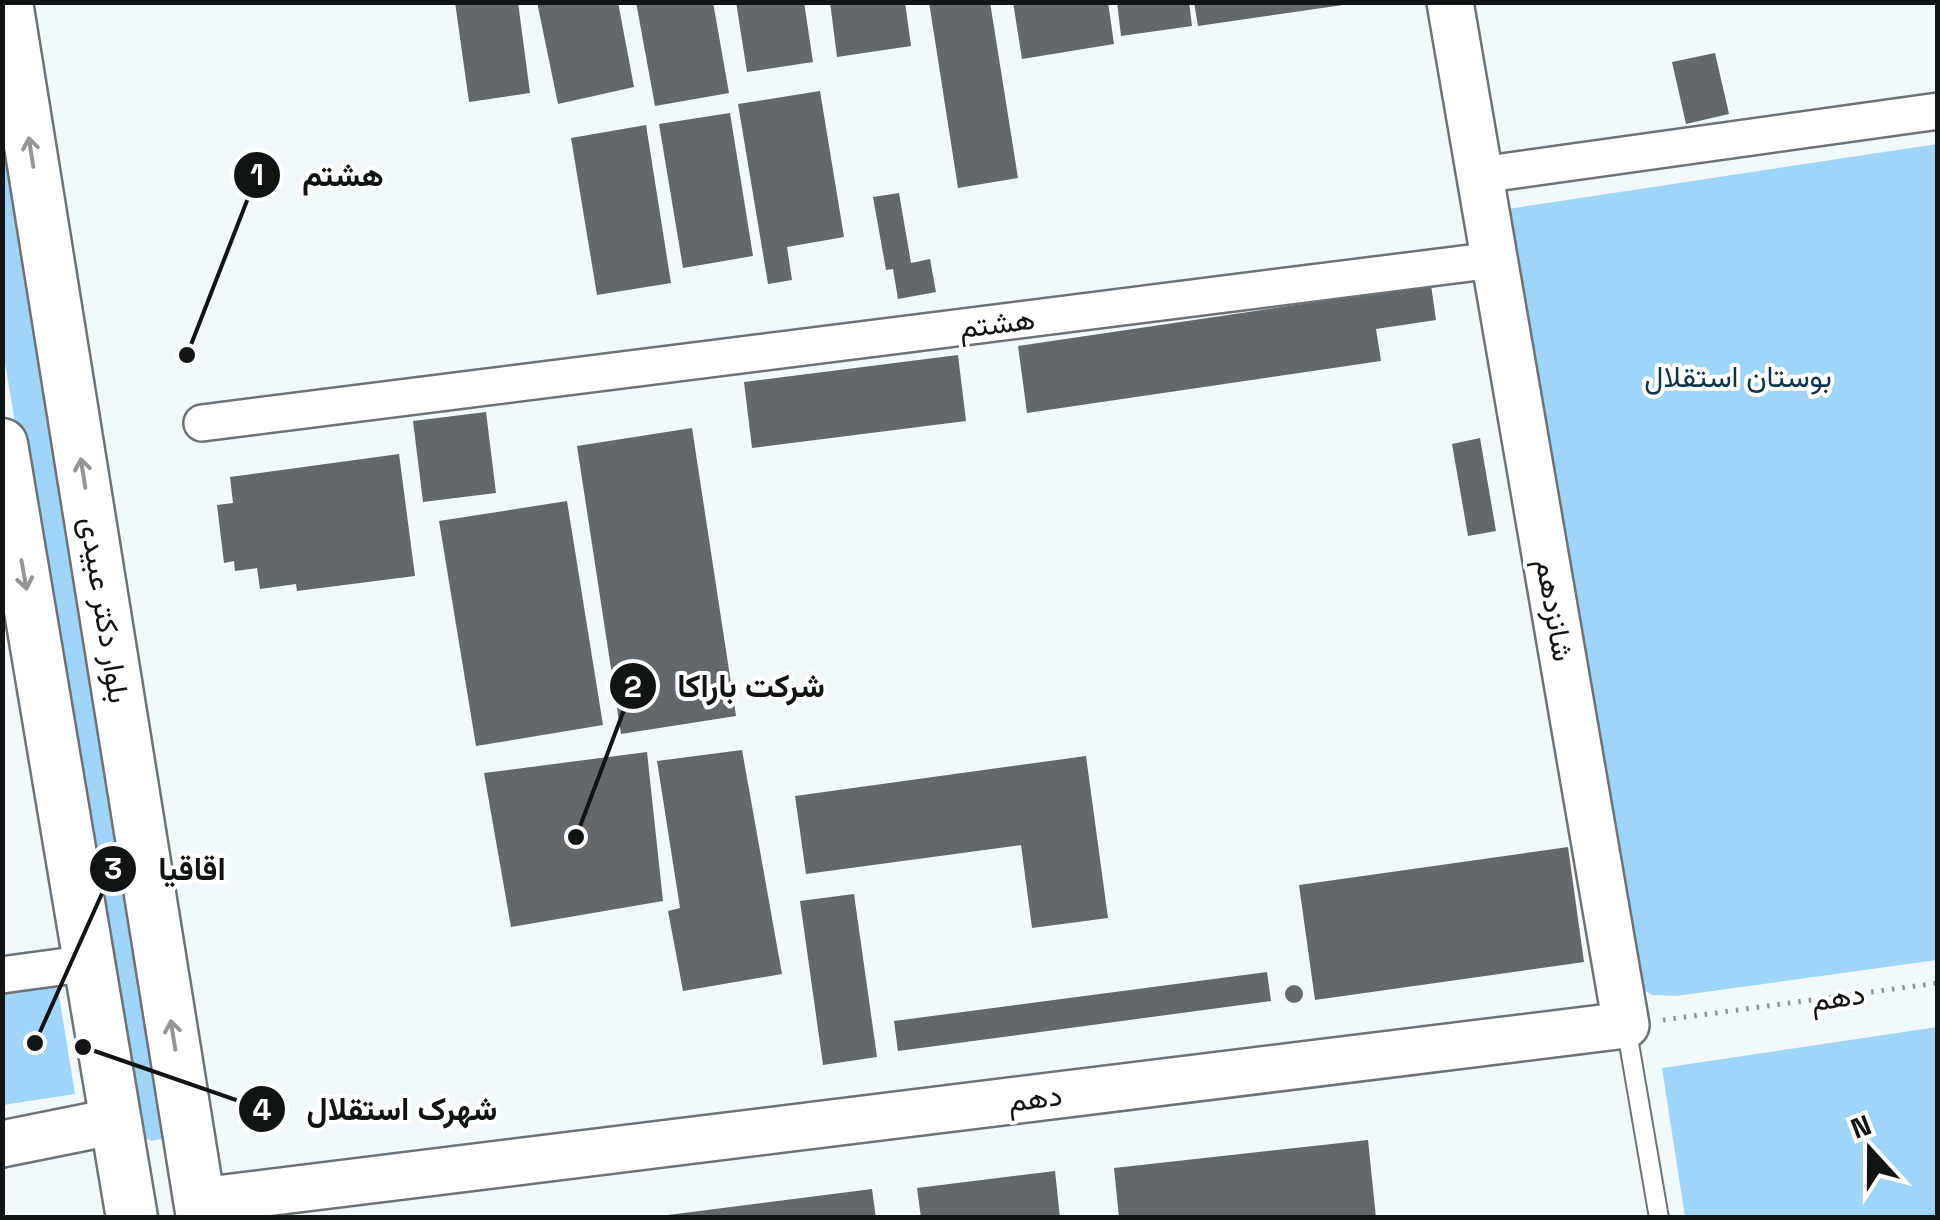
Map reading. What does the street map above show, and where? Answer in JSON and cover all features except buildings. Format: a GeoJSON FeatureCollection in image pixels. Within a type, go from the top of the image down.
{"type":"FeatureCollection","features":[{"type":"Feature","properties":{"kind":"main road","name":"بلوار دکتر عبیدی"},"geometry":{"type":"LineString","coordinates":[[7,2],[201,1209]]}},
{"type":"Feature","properties":{"kind":"main road"},"geometry":{"type":"LineString","coordinates":[[2,444],[132,1213]]}},
{"type":"Feature","properties":{"kind":"main road","name":"دهم"},"geometry":{"type":"LineString","coordinates":[[132,1213],[201,1209]]}},
{"type":"Feature","properties":{"kind":"street","name":"شانزدهم"},"geometry":{"type":"LineString","coordinates":[[1450,2],[1626,1025]]}},
{"type":"Feature","properties":{"kind":"street"},"geometry":{"type":"LineString","coordinates":[[1480,175],[1938,110]]}},
{"type":"Feature","properties":{"kind":"street","name":"هشتم"},"geometry":{"type":"LineString","coordinates":[[202,423],[1494,260]]}},
{"type":"Feature","properties":{"kind":"street"},"geometry":{"type":"LineString","coordinates":[[2,975],[90,964]]}},
{"type":"Feature","properties":{"kind":"street","name":"دهم"},"geometry":{"type":"LineString","coordinates":[[201,1209],[1626,1025]]}},
{"type":"Feature","properties":{"kind":"street"},"geometry":{"type":"LineString","coordinates":[[2,1144],[116,1121]]}},
{"type":"Feature","properties":{"kind":"lane","name":"شانزدهم"},"geometry":{"type":"LineString","coordinates":[[1626,1025],[1658,1218]]}},
{"type":"Feature","properties":{"kind":"path","name":"دهم"},"geometry":{"type":"LineString","coordinates":[[1626,1025],[1938,984]]}},
{"type":"Feature","properties":{"kind":"green space"},"geometry":{"type":"Polygon","coordinates":[[[2,83],[165,1138],[152,1141],[139,1136],[131,1116],[3,351],[2,83]]]}},
{"type":"Feature","properties":{"kind":"green space","name":"بوستان استقلال"},"geometry":{"type":"Polygon","coordinates":[[[1937,144],[1937,960],[1676,996],[1652,995],[1639,987],[1508,209],[1937,144]]]}},
{"type":"Feature","properties":{"kind":"green space"},"geometry":{"type":"Polygon","coordinates":[[[57,983],[75,1094],[3,1105],[3,992],[57,983]]]}},
{"type":"Feature","properties":{"kind":"green space"},"geometry":{"type":"Polygon","coordinates":[[[1937,1027],[1937,1217],[1685,1217],[1662,1068],[1937,1027]]]}},
{"type":"Feature","properties":{"kind":"place","name":"هشتم"},"geometry":{"type":"Point","coordinates":[187,355]}},
{"type":"Feature","properties":{"kind":"place","name":"شرکت باراکا"},"geometry":{"type":"Point","coordinates":[576,837]}},
{"type":"Feature","properties":{"kind":"place","name":"اقاقیا"},"geometry":{"type":"Point","coordinates":[35,1043]}},
{"type":"Feature","properties":{"kind":"place","name":"شهرک استقلال"},"geometry":{"type":"Point","coordinates":[83,1047]}}]}
